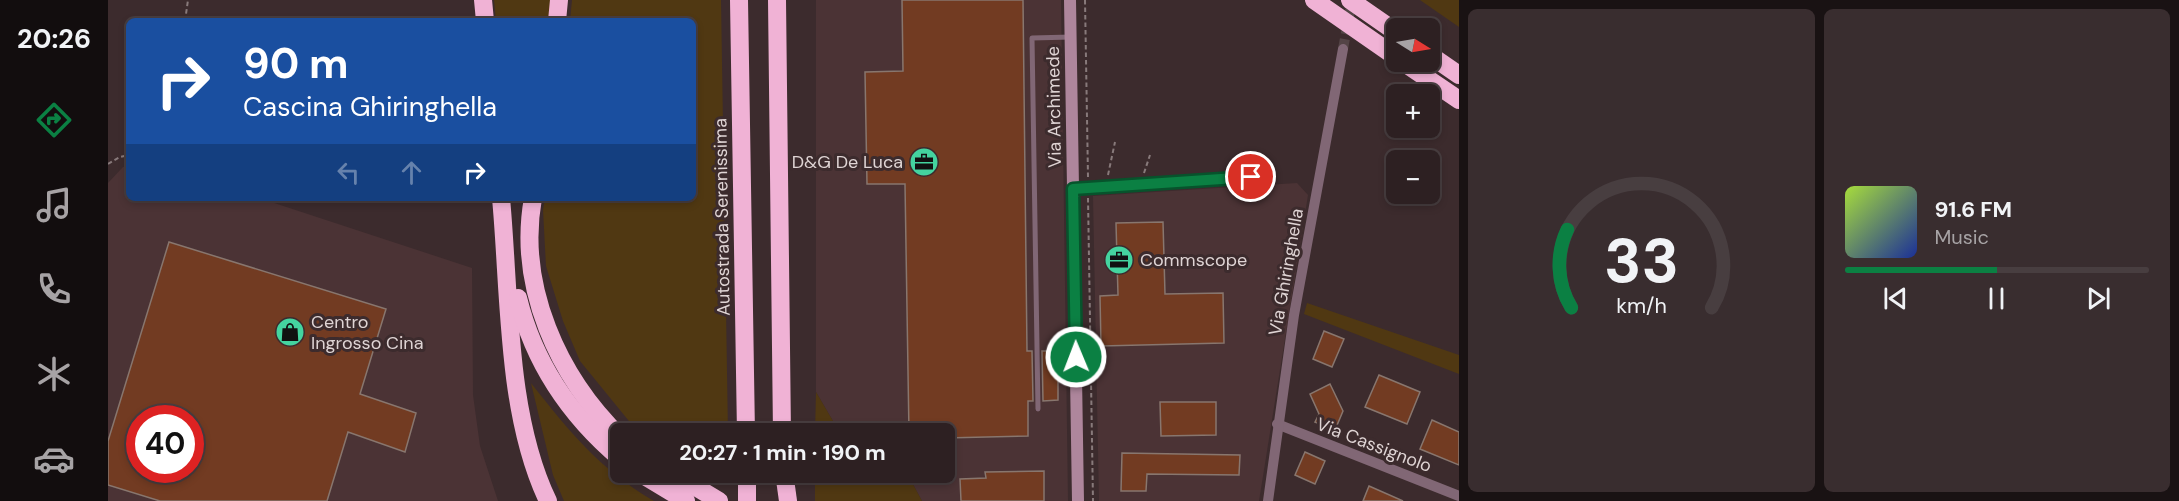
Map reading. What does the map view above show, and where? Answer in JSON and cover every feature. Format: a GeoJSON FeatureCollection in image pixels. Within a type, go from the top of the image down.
{"type":"FeatureCollection","features":[{"type":"Feature","properties":{"kind":"highway"},"geometry":{"type":"LineString","coordinates":[[483,0],[485,18]]}},
{"type":"Feature","properties":{"kind":"highway"},"geometry":{"type":"LineString","coordinates":[[557,18],[559,0]]}},
{"type":"Feature","properties":{"kind":"highway","name":"Autostrada Serenissima"},"geometry":{"type":"LineString","coordinates":[[740,0],[746,423]]}},
{"type":"Feature","properties":{"kind":"highway"},"geometry":{"type":"LineString","coordinates":[[777,0],[782,423]]}},
{"type":"Feature","properties":{"kind":"highway"},"geometry":{"type":"LineString","coordinates":[[1314,0],[1386,50]]}},
{"type":"Feature","properties":{"kind":"highway"},"geometry":{"type":"LineString","coordinates":[[1350,0],[1386,25]]}},
{"type":"Feature","properties":{"kind":"highway"},"geometry":{"type":"LineString","coordinates":[[1440,62],[1459,75]]}},
{"type":"Feature","properties":{"kind":"highway"},"geometry":{"type":"LineString","coordinates":[[1418,72],[1459,100]]}},
{"type":"Feature","properties":{"kind":"highway"},"geometry":{"type":"LineString","coordinates":[[501,201],[523,429],[533,465],[548,501]]}},
{"type":"Feature","properties":{"kind":"highway"},"geometry":{"type":"LineString","coordinates":[[532,201],[531,258],[544,319],[553,342],[577,385],[610,425]]}},
{"type":"Feature","properties":{"kind":"highway"},"geometry":{"type":"LineString","coordinates":[[506,247],[522,314],[545,370],[580,421],[610,449]]}},
{"type":"Feature","properties":{"kind":"highway"},"geometry":{"type":"LineString","coordinates":[[656,483],[686,501]]}},
{"type":"Feature","properties":{"kind":"highway"},"geometry":{"type":"LineString","coordinates":[[689,483],[719,501]]}},
{"type":"Feature","properties":{"kind":"highway"},"geometry":{"type":"LineString","coordinates":[[747,483],[747,501]]}},
{"type":"Feature","properties":{"kind":"highway"},"geometry":{"type":"LineString","coordinates":[[783,483],[783,501]]}},
{"type":"Feature","properties":{"kind":"highway"},"geometry":{"type":"LineString","coordinates":[[785,483],[788,501]]}},
{"type":"Feature","properties":{"kind":"street","name":"Via Archimede"},"geometry":{"type":"LineString","coordinates":[[1070,0],[1078,501]]}},
{"type":"Feature","properties":{"kind":"street","name":"Via Ghiringhella"},"geometry":{"type":"LineString","coordinates":[[1268,501],[1294,315],[1343,49]]}},
{"type":"Feature","properties":{"kind":"street"},"geometry":{"type":"LineString","coordinates":[[1073,189],[1251,177]]}},
{"type":"Feature","properties":{"kind":"street","name":"Via Cassignolo"},"geometry":{"type":"LineString","coordinates":[[1277,424],[1459,496]]}},
{"type":"Feature","properties":{"kind":"lane"},"geometry":{"type":"LineString","coordinates":[[1038,409],[1032,38],[1071,37]]}},
{"type":"Feature","properties":{"kind":"path"},"geometry":{"type":"LineString","coordinates":[[185,18],[188,0]]}},
{"type":"Feature","properties":{"kind":"path"},"geometry":{"type":"LineString","coordinates":[[1085,0],[1093,501]]}},
{"type":"Feature","properties":{"kind":"path"},"geometry":{"type":"LineString","coordinates":[[1105,186],[1115,142]]}},
{"type":"Feature","properties":{"kind":"path"},"geometry":{"type":"LineString","coordinates":[[1140,184],[1150,155]]}},
{"type":"Feature","properties":{"kind":"path"},"geometry":{"type":"LineString","coordinates":[[108,164],[126,156]]}},
{"type":"Feature","properties":{"kind":"shaded area"},"geometry":{"type":"Polygon","coordinates":[[[494,0],[553,0],[551,18],[496,18],[494,0]]]}},
{"type":"Feature","properties":{"kind":"shaded area"},"geometry":{"type":"Polygon","coordinates":[[[572,0],[721,0],[728,423],[631,423],[580,361],[563,321],[546,266],[543,210],[544,201],[696,201],[696,18],[570,18],[572,0]]]}},
{"type":"Feature","properties":{"kind":"shaded area"},"geometry":{"type":"Polygon","coordinates":[[[816,0],[1061,0],[1068,501],[922,501],[912,483],[955,483],[955,423],[834,423],[816,392],[816,0]]]}},
{"type":"Feature","properties":{"kind":"shaded area"},"geometry":{"type":"Polygon","coordinates":[[[1420,0],[1459,0],[1459,27],[1420,0]]]}},
{"type":"Feature","properties":{"kind":"shaded area","name":"Centro Ingrosso Cina"},"geometry":{"type":"Polygon","coordinates":[[[126,166],[126,201],[268,201],[472,268],[473,395],[480,446],[498,501],[108,501],[108,183],[123,167],[126,166]]]}},
{"type":"Feature","properties":{"kind":"shaded area"},"geometry":{"type":"Polygon","coordinates":[[[1297,183],[1308,195],[1259,501],[1099,501],[1093,196],[1297,183]]]}},
{"type":"Feature","properties":{"kind":"shaded area"},"geometry":{"type":"Polygon","coordinates":[[[1307,303],[1459,355],[1459,374],[1304,314],[1307,303]]]}},
{"type":"Feature","properties":{"kind":"shaded area"},"geometry":{"type":"Polygon","coordinates":[[[531,383],[572,433],[610,470],[610,483],[626,483],[654,501],[564,501],[553,475],[531,383]]]}},
{"type":"Feature","properties":{"kind":"shaded area"},"geometry":{"type":"Polygon","coordinates":[[[816,392],[834,423],[815,423],[816,392]]]}},
{"type":"Feature","properties":{"kind":"shaded area"},"geometry":{"type":"Polygon","coordinates":[[[815,483],[912,483],[922,501],[815,501],[815,483]]]}},
{"type":"Feature","properties":{"kind":"building"},"geometry":{"type":"Polygon","coordinates":[[[902,0],[1023,0],[1027,351],[1032,351],[1033,401],[1028,401],[1028,436],[955,438],[955,423],[909,423],[905,184],[867,184],[865,72],[903,71],[902,0]]]}},
{"type":"Feature","properties":{"kind":"building"},"geometry":{"type":"Polygon","coordinates":[[[1163,222],[1165,294],[1223,293],[1224,343],[1101,346],[1100,296],[1118,295],[1116,223],[1163,222]]]}},
{"type":"Feature","properties":{"kind":"building"},"geometry":{"type":"Polygon","coordinates":[[[169,242],[386,309],[360,394],[416,413],[405,452],[348,432],[327,501],[160,501],[108,485],[108,441],[169,242]]]}},
{"type":"Feature","properties":{"kind":"building"},"geometry":{"type":"Polygon","coordinates":[[[1324,331],[1344,339],[1332,367],[1313,359],[1324,331]]]}},
{"type":"Feature","properties":{"kind":"building"},"geometry":{"type":"Polygon","coordinates":[[[1042,351],[1058,351],[1058,400],[1043,401],[1042,351]]]}},
{"type":"Feature","properties":{"kind":"building"},"geometry":{"type":"Polygon","coordinates":[[[1379,375],[1420,392],[1407,424],[1365,407],[1379,375]]]}},
{"type":"Feature","properties":{"kind":"building"},"geometry":{"type":"Polygon","coordinates":[[[1330,384],[1343,411],[1335,430],[1315,422],[1319,414],[1310,394],[1330,384]]]}},
{"type":"Feature","properties":{"kind":"building"},"geometry":{"type":"Polygon","coordinates":[[[1160,402],[1216,402],[1216,435],[1161,436],[1160,402]]]}},
{"type":"Feature","properties":{"kind":"building"},"geometry":{"type":"Polygon","coordinates":[[[1432,420],[1459,432],[1459,465],[1420,449],[1432,420]]]}},
{"type":"Feature","properties":{"kind":"building"},"geometry":{"type":"Polygon","coordinates":[[[1305,452],[1325,461],[1315,484],[1295,475],[1305,452]]]}},
{"type":"Feature","properties":{"kind":"building"},"geometry":{"type":"Polygon","coordinates":[[[1122,453],[1240,455],[1239,475],[1147,474],[1146,491],[1121,491],[1122,453]]]}},
{"type":"Feature","properties":{"kind":"building"},"geometry":{"type":"Polygon","coordinates":[[[1044,471],[1044,501],[961,501],[960,479],[986,478],[985,472],[1044,471]]]}},
{"type":"Feature","properties":{"kind":"building"},"geometry":{"type":"Polygon","coordinates":[[[1369,486],[1403,501],[1363,501],[1369,486]]]}},
{"type":"Feature","properties":{"kind":"tunnel"},"geometry":{"type":"LineString","coordinates":[[1343,49],[1352,0]]}},
{"type":"Feature","properties":{"kind":"place","name":"D&G De Luca"},"geometry":{"type":"Point","coordinates":[924,162]}},
{"type":"Feature","properties":{"kind":"place","name":"Commscope"},"geometry":{"type":"Point","coordinates":[1119,260]}},
{"type":"Feature","properties":{"kind":"place","name":"Centro Ingrosso Cina"},"geometry":{"type":"Point","coordinates":[290,332]}},
{"type":"Feature","properties":{"kind":"route"},"geometry":{"type":"LineString","coordinates":[[1076,357],[1073,189],[1251,177]]}}]}
